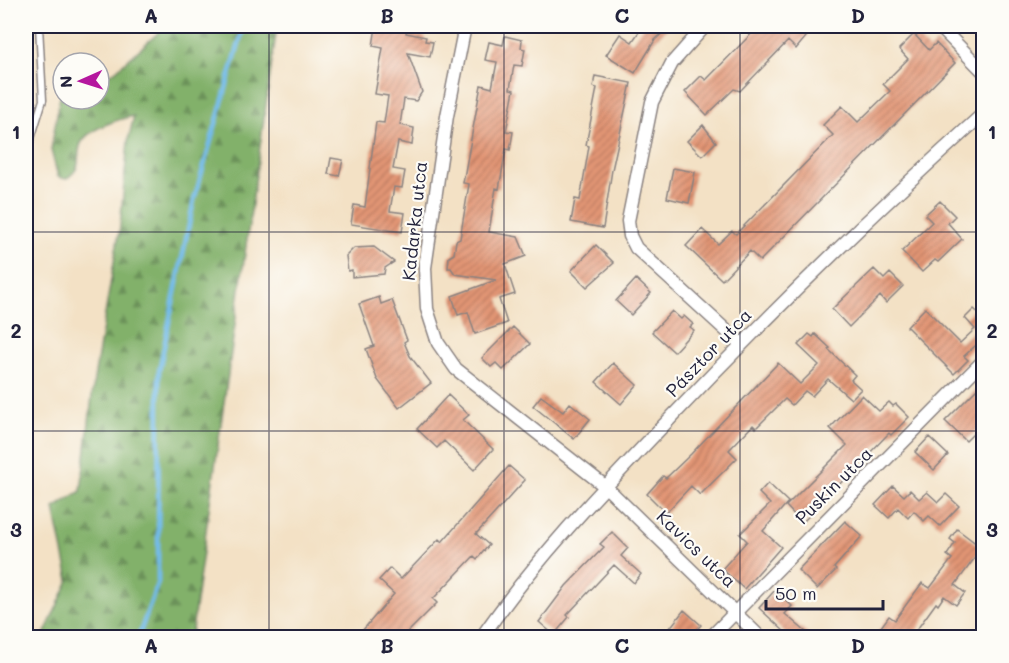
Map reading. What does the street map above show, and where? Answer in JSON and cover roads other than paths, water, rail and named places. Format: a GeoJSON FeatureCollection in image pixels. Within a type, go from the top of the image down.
{"type":"FeatureCollection","features":[{"type":"Feature","properties":{"kind":"street","name":"Kadarka utca"},"geometry":{"type":"LineString","coordinates":[[465,26],[431,210],[425,268],[430,318],[438,343],[456,369],[606,486]]}},
{"type":"Feature","properties":{"kind":"street"},"geometry":{"type":"LineString","coordinates":[[705,26],[672,63],[652,102],[628,221],[630,236],[636,248],[741,344]]}},
{"type":"Feature","properties":{"kind":"street"},"geometry":{"type":"LineString","coordinates":[[939,26],[984,72]]}},
{"type":"Feature","properties":{"kind":"street","name":"Pásztor utca"},"geometry":{"type":"LineString","coordinates":[[481,638],[518,586],[606,486],[741,344],[896,192],[984,113]]}},
{"type":"Feature","properties":{"kind":"street","name":"Puskin utca"},"geometry":{"type":"LineString","coordinates":[[710,638],[984,360]]}},
{"type":"Feature","properties":{"kind":"street","name":"Kavics utca"},"geometry":{"type":"LineString","coordinates":[[606,486],[761,638]]}},
{"type":"Feature","properties":{"kind":"lane"},"geometry":{"type":"LineString","coordinates":[[26,155],[43,100],[39,26]]}},
{"type":"Feature","properties":{"kind":"waterway"},"geometry":{"type":"LineString","coordinates":[[138,638],[158,582],[159,371],[194,200],[244,26]]}}]}
